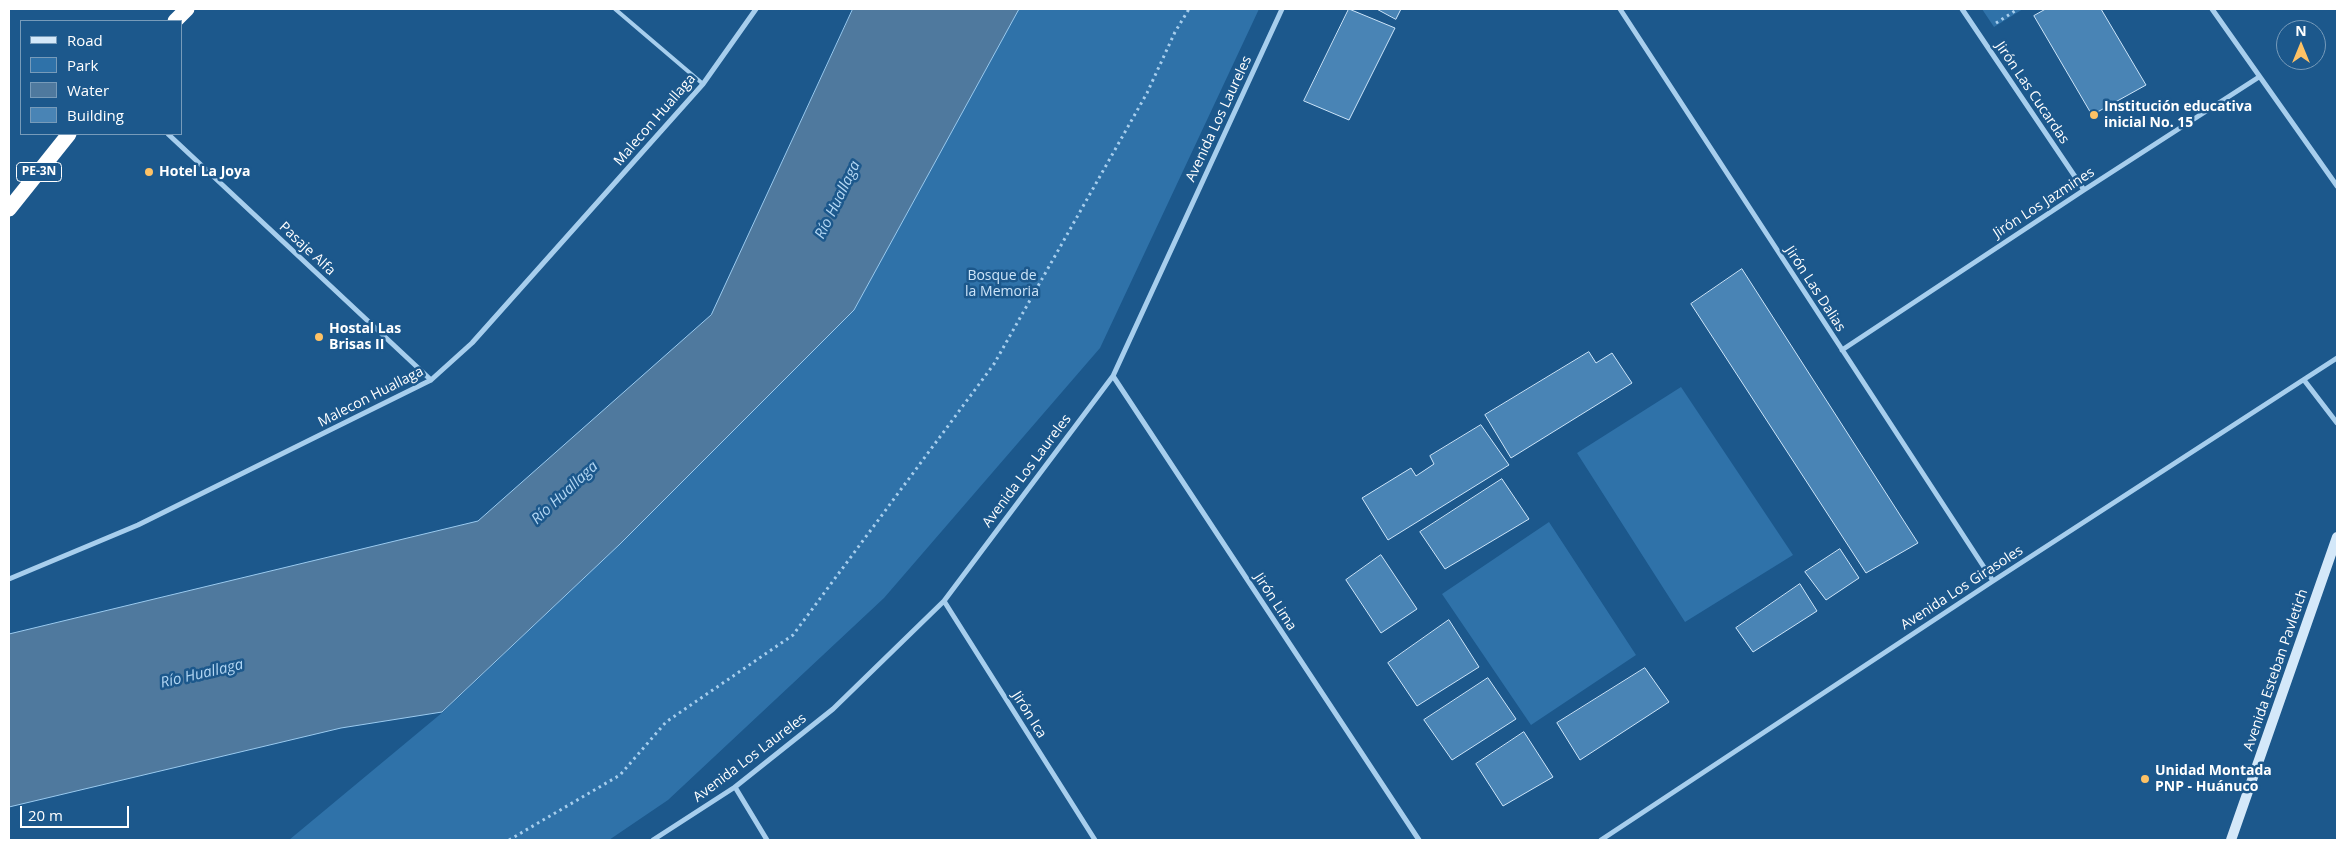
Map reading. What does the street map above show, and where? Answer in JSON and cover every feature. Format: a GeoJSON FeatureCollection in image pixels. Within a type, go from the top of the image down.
{"type":"FeatureCollection","features":[{"type":"Feature","properties":{"kind":"highway"},"geometry":{"type":"LineString","coordinates":[[176,20],[187,9]]}},
{"type":"Feature","properties":{"kind":"highway","name":"PE-3N"},"geometry":{"type":"LineString","coordinates":[[9,209],[17,196],[68,135]]}},
{"type":"Feature","properties":{"kind":"main road","name":"Avenida Esteban Pavletich"},"geometry":{"type":"LineString","coordinates":[[2231,840],[2337,537]]}},
{"type":"Feature","properties":{"kind":"street","name":"Malecon Huallaga"},"geometry":{"type":"LineString","coordinates":[[9,579],[138,525],[431,380],[472,343],[703,84],[756,9]]}},
{"type":"Feature","properties":{"kind":"street","name":"Avenida Los Laureles"},"geometry":{"type":"LineString","coordinates":[[653,840],[734,787],[833,709],[944,601],[1113,376],[1282,9]]}},
{"type":"Feature","properties":{"kind":"street","name":"Jirón Las Dalias"},"geometry":{"type":"LineString","coordinates":[[1620,9],[1993,581]]}},
{"type":"Feature","properties":{"kind":"street","name":"Jirón Las Cucardas"},"geometry":{"type":"LineString","coordinates":[[1962,9],[2084,190]]}},
{"type":"Feature","properties":{"kind":"street"},"geometry":{"type":"LineString","coordinates":[[2212,9],[2337,186]]}},
{"type":"Feature","properties":{"kind":"street","name":"Jirón Los Jazmines"},"geometry":{"type":"LineString","coordinates":[[1842,350],[2259,77]]}},
{"type":"Feature","properties":{"kind":"street","name":"Pasaje Alfa"},"geometry":{"type":"LineString","coordinates":[[169,135],[431,380]]}},
{"type":"Feature","properties":{"kind":"street","name":"Avenida Los Girasoles"},"geometry":{"type":"LineString","coordinates":[[1601,840],[1993,581],[2337,358]]}},
{"type":"Feature","properties":{"kind":"street","name":"Jirón Lima"},"geometry":{"type":"LineString","coordinates":[[1113,376],[1419,840]]}},
{"type":"Feature","properties":{"kind":"street"},"geometry":{"type":"LineString","coordinates":[[2304,380],[2337,423]]}},
{"type":"Feature","properties":{"kind":"street","name":"Jirón Ica"},"geometry":{"type":"LineString","coordinates":[[944,601],[1094,840]]}},
{"type":"Feature","properties":{"kind":"street"},"geometry":{"type":"LineString","coordinates":[[734,787],[766,840]]}},
{"type":"Feature","properties":{"kind":"lane"},"geometry":{"type":"LineString","coordinates":[[615,9],[703,84]]}},
{"type":"Feature","properties":{"kind":"path"},"geometry":{"type":"LineString","coordinates":[[509,840],[620,775],[666,722],[793,635],[994,364],[1147,93],[1175,32],[1190,9]]}},
{"type":"Feature","properties":{"kind":"green space","name":"Bosque de la Memoria"},"geometry":{"type":"Polygon","coordinates":[[[1019,9],[1259,9],[1100,348],[884,598],[668,800],[609,840],[289,840],[443,712],[620,544],[854,310],[1019,9]]]}},
{"type":"Feature","properties":{"kind":"green space"},"geometry":{"type":"Polygon","coordinates":[[[1982,9],[2023,9],[1994,27],[1982,9]]]}},
{"type":"Feature","properties":{"kind":"green space"},"geometry":{"type":"Polygon","coordinates":[[[1681,387],[1793,555],[1685,622],[1577,453],[1681,387]]]}},
{"type":"Feature","properties":{"kind":"green space"},"geometry":{"type":"Polygon","coordinates":[[[1549,522],[1636,655],[1531,725],[1442,594],[1549,522]]]}},
{"type":"Feature","properties":{"kind":"water","name":"Río Huallaga"},"geometry":{"type":"Polygon","coordinates":[[[853,9],[1019,9],[854,310],[620,544],[442,712],[341,728],[9,807],[9,634],[478,521],[711,315],[853,9]]]}},
{"type":"Feature","properties":{"kind":"building"},"geometry":{"type":"Polygon","coordinates":[[[1349,9],[1395,28],[1349,120],[1304,101],[1349,9]]]}},
{"type":"Feature","properties":{"kind":"building"},"geometry":{"type":"Polygon","coordinates":[[[1377,9],[1401,9],[1396,19],[1377,9]]]}},
{"type":"Feature","properties":{"kind":"building"},"geometry":{"type":"Polygon","coordinates":[[[2046,9],[2101,9],[2146,85],[2092,115],[2034,16],[2046,9]]]}},
{"type":"Feature","properties":{"kind":"building"},"geometry":{"type":"Polygon","coordinates":[[[1742,269],[1918,543],[1866,573],[1691,304],[1742,269]]]}},
{"type":"Feature","properties":{"kind":"building"},"geometry":{"type":"Polygon","coordinates":[[[1589,352],[1596,363],[1612,353],[1632,383],[1511,458],[1485,415],[1589,352]]]}},
{"type":"Feature","properties":{"kind":"building"},"geometry":{"type":"Polygon","coordinates":[[[1481,425],[1509,465],[1388,540],[1362,498],[1411,468],[1416,476],[1434,464],[1430,456],[1481,425]]]}},
{"type":"Feature","properties":{"kind":"building"},"geometry":{"type":"Polygon","coordinates":[[[1502,479],[1529,519],[1445,569],[1420,532],[1502,479]]]}},
{"type":"Feature","properties":{"kind":"building"},"geometry":{"type":"Polygon","coordinates":[[[1840,549],[1859,578],[1826,600],[1805,572],[1840,549]]]}},
{"type":"Feature","properties":{"kind":"building"},"geometry":{"type":"Polygon","coordinates":[[[1381,555],[1417,609],[1381,633],[1346,580],[1381,555]]]}},
{"type":"Feature","properties":{"kind":"building"},"geometry":{"type":"Polygon","coordinates":[[[1800,584],[1817,611],[1753,652],[1736,628],[1800,584]]]}},
{"type":"Feature","properties":{"kind":"building"},"geometry":{"type":"Polygon","coordinates":[[[1449,620],[1479,667],[1417,706],[1388,663],[1449,620]]]}},
{"type":"Feature","properties":{"kind":"building"},"geometry":{"type":"Polygon","coordinates":[[[1645,668],[1669,702],[1580,760],[1557,723],[1645,668]]]}},
{"type":"Feature","properties":{"kind":"building"},"geometry":{"type":"Polygon","coordinates":[[[1488,678],[1516,719],[1452,760],[1424,720],[1488,678]]]}},
{"type":"Feature","properties":{"kind":"building"},"geometry":{"type":"Polygon","coordinates":[[[1524,732],[1553,777],[1503,806],[1476,764],[1524,732]]]}},
{"type":"Feature","properties":{"kind":"place","name":"Institución educativa inicial No. 15"},"geometry":{"type":"Point","coordinates":[2094,115]}},
{"type":"Feature","properties":{"kind":"place","name":"Hotel La Joya"},"geometry":{"type":"Point","coordinates":[149,172]}},
{"type":"Feature","properties":{"kind":"place","name":"Hostal Las Brisas II"},"geometry":{"type":"Point","coordinates":[319,337]}},
{"type":"Feature","properties":{"kind":"place","name":"Unidad Montada PNP - Huánuco"},"geometry":{"type":"Point","coordinates":[2145,779]}}]}
